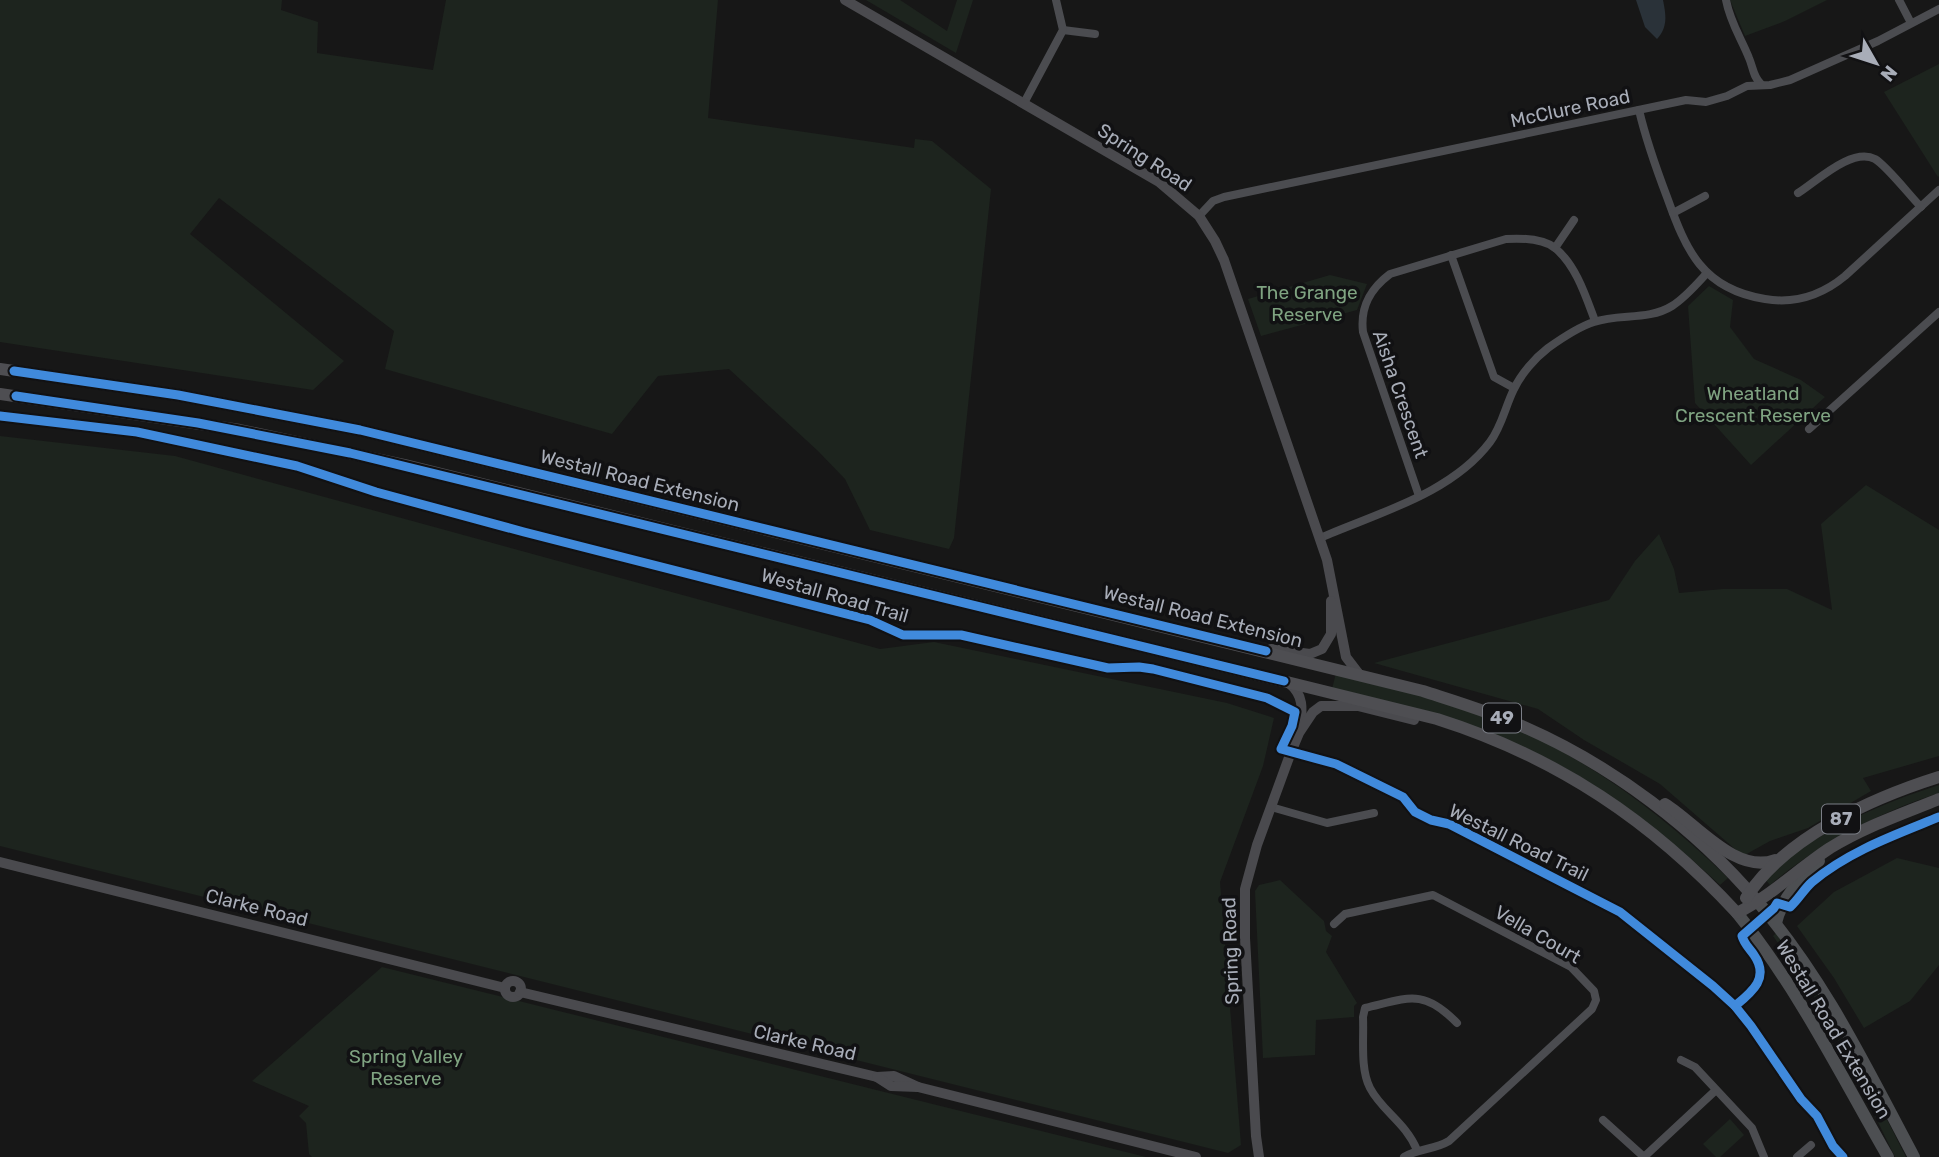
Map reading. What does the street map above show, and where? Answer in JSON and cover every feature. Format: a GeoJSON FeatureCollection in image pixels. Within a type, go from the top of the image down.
{"type":"FeatureCollection","features":[{"type":"Feature","properties":{"kind":"highway","name":"Westall Road Extension"},"geometry":{"type":"LineString","coordinates":[[0,369],[178,395],[360,430],[1423,691],[1524,727],[1587,759],[1689,833],[1754,897]]}},
{"type":"Feature","properties":{"kind":"highway","name":"Westall Road Extension"},"geometry":{"type":"LineString","coordinates":[[0,394],[198,423],[383,460],[1459,726],[1491,737],[1542,761],[1619,807],[1678,853],[1737,913]]}},
{"type":"Feature","properties":{"kind":"highway","name":"87"},"geometry":{"type":"LineString","coordinates":[[1754,897],[1764,873],[1811,836],[1861,808],[1905,788],[1939,777]]}},
{"type":"Feature","properties":{"kind":"highway"},"geometry":{"type":"LineString","coordinates":[[1633,790],[1667,805],[1720,847],[1741,859],[1764,864],[1781,857]]}},
{"type":"Feature","properties":{"kind":"highway","name":"87"},"geometry":{"type":"LineString","coordinates":[[1737,913],[1754,897],[1832,847],[1884,821],[1939,799]]}},
{"type":"Feature","properties":{"kind":"main road","name":"Spring Road"},"geometry":{"type":"LineString","coordinates":[[845,0],[1159,182],[1199,216],[1224,260],[1320,538],[1331,578],[1346,657],[1359,674]]}},
{"type":"Feature","properties":{"kind":"main road","name":"Spring Road"},"geometry":{"type":"LineString","coordinates":[[1226,642],[1310,654],[1322,649],[1331,634],[1331,578]]}},
{"type":"Feature","properties":{"kind":"main road","name":"Spring Road"},"geometry":{"type":"LineString","coordinates":[[1289,682],[1299,692],[1302,703],[1299,733]]}},
{"type":"Feature","properties":{"kind":"main road","name":"Spring Road"},"geometry":{"type":"LineString","coordinates":[[1259,1157],[1244,911],[1248,872],[1299,733],[1313,712],[1321,706],[1358,706],[1424,722],[1459,726]]}},
{"type":"Feature","properties":{"kind":"main road"},"geometry":{"type":"LineString","coordinates":[[1776,923],[1779,912],[1794,887],[1832,847]]}},
{"type":"Feature","properties":{"kind":"main road","name":"Clarke Road"},"geometry":{"type":"LineString","coordinates":[[0,862],[505,988],[511,997],[520,992],[877,1077],[891,1086],[918,1087],[1196,1157]]}},
{"type":"Feature","properties":{"kind":"main road","name":"Westall Road Extension"},"geometry":{"type":"LineString","coordinates":[[1754,897],[1776,923],[1832,1002],[1914,1157]]}},
{"type":"Feature","properties":{"kind":"main road","name":"Westall Road Extension"},"geometry":{"type":"LineString","coordinates":[[1737,913],[1796,995],[1888,1157]]}},
{"type":"Feature","properties":{"kind":"main road","name":"Spring Road"},"geometry":{"type":"LineString","coordinates":[[1251,1157],[1256,1136]]}},
{"type":"Feature","properties":{"kind":"street"},"geometry":{"type":"LineString","coordinates":[[1024,103],[1063,30],[1056,0]]}},
{"type":"Feature","properties":{"kind":"street"},"geometry":{"type":"LineString","coordinates":[[1726,0],[1733,26],[1747,52],[1756,80],[1761,83]]}},
{"type":"Feature","properties":{"kind":"street"},"geometry":{"type":"LineString","coordinates":[[1899,0],[1911,23]]}},
{"type":"Feature","properties":{"kind":"street","name":"McClure Road"},"geometry":{"type":"LineString","coordinates":[[1199,216],[1213,201],[1224,197],[1686,100],[1706,102],[1747,86],[1774,84],[1810,72],[1939,9]]}},
{"type":"Feature","properties":{"kind":"street"},"geometry":{"type":"LineString","coordinates":[[1063,30],[1095,34]]}},
{"type":"Feature","properties":{"kind":"street"},"geometry":{"type":"LineString","coordinates":[[1639,110],[1648,146],[1680,236],[1707,273],[1729,288],[1745,294],[1777,300],[1802,299],[1837,283],[1939,190]]}},
{"type":"Feature","properties":{"kind":"street"},"geometry":{"type":"LineString","coordinates":[[1798,193],[1849,159],[1863,155],[1877,160],[1921,207]]}},
{"type":"Feature","properties":{"kind":"street"},"geometry":{"type":"LineString","coordinates":[[1672,213],[1705,196]]}},
{"type":"Feature","properties":{"kind":"street"},"geometry":{"type":"LineString","coordinates":[[1574,220],[1555,248],[1582,287],[1595,321]]}},
{"type":"Feature","properties":{"kind":"street","name":"Aisha Crescent"},"geometry":{"type":"LineString","coordinates":[[1419,496],[1363,332],[1361,316],[1367,298],[1378,282],[1390,274],[1506,239],[1525,238],[1555,248]]}},
{"type":"Feature","properties":{"kind":"street"},"geometry":{"type":"LineString","coordinates":[[1451,255],[1494,377],[1514,388]]}},
{"type":"Feature","properties":{"kind":"street"},"geometry":{"type":"LineString","coordinates":[[1320,538],[1419,496],[1459,473],[1475,460],[1492,441],[1514,388],[1527,369],[1546,350],[1595,321],[1651,315],[1672,306],[1707,273]]}},
{"type":"Feature","properties":{"kind":"street"},"geometry":{"type":"LineString","coordinates":[[1809,429],[1939,312]]}},
{"type":"Feature","properties":{"kind":"street"},"geometry":{"type":"LineString","coordinates":[[1271,807],[1327,823],[1374,813]]}},
{"type":"Feature","properties":{"kind":"street","name":"Vella Court"},"geometry":{"type":"LineString","coordinates":[[1334,924],[1345,914],[1433,895],[1572,967],[1594,991],[1597,1000],[1592,1009],[1450,1141],[1437,1148],[1417,1150],[1404,1157]]}},
{"type":"Feature","properties":{"kind":"street"},"geometry":{"type":"LineString","coordinates":[[1417,1150],[1410,1135],[1371,1091],[1366,1078],[1363,1017],[1366,1008],[1410,997],[1424,998],[1446,1011],[1457,1023]]}},
{"type":"Feature","properties":{"kind":"street"},"geometry":{"type":"LineString","coordinates":[[1681,1060],[1695,1067],[1752,1128],[1764,1157]]}},
{"type":"Feature","properties":{"kind":"street"},"geometry":{"type":"LineString","coordinates":[[1603,1120],[1644,1157],[1716,1090]]}},
{"type":"Feature","properties":{"kind":"street"},"geometry":{"type":"LineString","coordinates":[[1797,1157],[1811,1145]]}},
{"type":"Feature","properties":{"kind":"green space"},"geometry":{"type":"Polygon","coordinates":[[[0,0],[282,0],[281,10],[318,22],[317,53],[433,70],[446,0],[718,0],[708,118],[914,148],[915,139],[932,141],[991,189],[954,538],[949,549],[870,530],[845,479],[729,369],[658,376],[612,434],[385,369],[394,331],[219,198],[190,234],[344,361],[313,390],[0,342],[0,0]]]}},
{"type":"Feature","properties":{"kind":"green space"},"geometry":{"type":"Polygon","coordinates":[[[866,0],[900,0],[947,31],[957,0],[973,0],[956,53],[866,0]]]}},
{"type":"Feature","properties":{"kind":"green space"},"geometry":{"type":"Polygon","coordinates":[[[1730,0],[1827,0],[1785,21],[1745,36],[1730,0]]]}},
{"type":"Feature","properties":{"kind":"green space"},"geometry":{"type":"Polygon","coordinates":[[[1939,64],[1939,176],[1938,177],[1884,92],[1939,64]]]}},
{"type":"Feature","properties":{"kind":"green space","name":"The Grange Reserve"},"geometry":{"type":"Polygon","coordinates":[[[1330,275],[1367,284],[1357,310],[1261,336],[1248,299],[1330,275]]]}},
{"type":"Feature","properties":{"kind":"green space","name":"Wheatland Crescent Reserve"},"geometry":{"type":"Polygon","coordinates":[[[1709,286],[1733,300],[1730,327],[1754,359],[1801,380],[1825,397],[1751,465],[1695,403],[1688,306],[1709,286]]]}},
{"type":"Feature","properties":{"kind":"green space"},"geometry":{"type":"Polygon","coordinates":[[[0,436],[175,456],[880,649],[934,642],[1227,703],[1274,718],[1263,766],[1220,882],[1241,1145],[1228,1153],[0,846],[0,436]]]}},
{"type":"Feature","properties":{"kind":"green space"},"geometry":{"type":"Polygon","coordinates":[[[1866,485],[1939,530],[1939,756],[1863,778],[1871,791],[1808,828],[1770,841],[1743,856],[1660,784],[1584,740],[1538,709],[1374,663],[1609,600],[1635,561],[1659,534],[1674,569],[1679,593],[1723,589],[1787,589],[1832,610],[1821,524],[1866,485]]]}},
{"type":"Feature","properties":{"kind":"green space"},"geometry":{"type":"Polygon","coordinates":[[[1336,673],[1467,709],[1552,746],[1615,784],[1645,806],[1728,878],[1720,885],[1629,809],[1555,762],[1528,749],[1332,689],[1336,673]]]}},
{"type":"Feature","properties":{"kind":"green space"},"geometry":{"type":"Polygon","coordinates":[[[1939,785],[1939,793],[1893,810],[1850,831],[1809,856],[1770,885],[1765,879],[1802,848],[1846,822],[1939,785]]]}},
{"type":"Feature","properties":{"kind":"green space"},"geometry":{"type":"Polygon","coordinates":[[[1897,858],[1939,868],[1939,965],[1910,1001],[1864,1028],[1834,978],[1797,926],[1834,892],[1897,858]]]}},
{"type":"Feature","properties":{"kind":"green space"},"geometry":{"type":"Polygon","coordinates":[[[1280,880],[1324,921],[1326,931],[1332,936],[1326,952],[1357,1003],[1354,1006],[1354,1017],[1316,1020],[1315,1055],[1263,1058],[1255,891],[1259,885],[1280,880]]]}},
{"type":"Feature","properties":{"kind":"green space"},"geometry":{"type":"Polygon","coordinates":[[[1776,933],[1830,1014],[1906,1157],[1895,1157],[1833,1030],[1799,972],[1773,936],[1776,933]]]}},
{"type":"Feature","properties":{"kind":"green space","name":"Spring Valley Reserve"},"geometry":{"type":"Polygon","coordinates":[[[382,967],[1146,1157],[312,1157],[309,1154],[306,1123],[299,1116],[309,1106],[252,1081],[382,967]]]}},
{"type":"Feature","properties":{"kind":"green space"},"geometry":{"type":"Polygon","coordinates":[[[1730,1119],[1744,1135],[1720,1157],[1716,1157],[1703,1144],[1730,1119]]]}},
{"type":"Feature","properties":{"kind":"shaded area"},"geometry":{"type":"Polygon","coordinates":[[[1636,0],[1663,0],[1665,21],[1657,39],[1645,27],[1636,0]]]}},
{"type":"Feature","properties":{"kind":"cycle path"},"geometry":{"type":"LineString","coordinates":[[14,371],[178,395],[360,430],[1266,651]]}},
{"type":"Feature","properties":{"kind":"cycle path","name":"Westall Road Trail"},"geometry":{"type":"LineString","coordinates":[[16,396],[198,423],[350,453],[1284,681]]}},
{"type":"Feature","properties":{"kind":"cycle path","name":"Westall Road Trail"},"geometry":{"type":"LineString","coordinates":[[0,416],[137,432],[297,466],[376,492],[524,532],[870,620],[903,635],[961,635],[1108,668],[1153,669],[1267,698],[1295,712],[1292,726],[1281,749],[1336,764],[1403,797],[1415,812],[1431,820],[1449,824],[1620,912],[1713,986],[1735,1006],[1751,1026],[1801,1099],[1817,1116],[1833,1146],[1843,1157]]}},
{"type":"Feature","properties":{"kind":"cycle path"},"geometry":{"type":"LineString","coordinates":[[1735,1006],[1753,990],[1760,978],[1758,963],[1742,936],[1777,903],[1790,907],[1812,882],[1841,861],[1939,817]]}}]}
